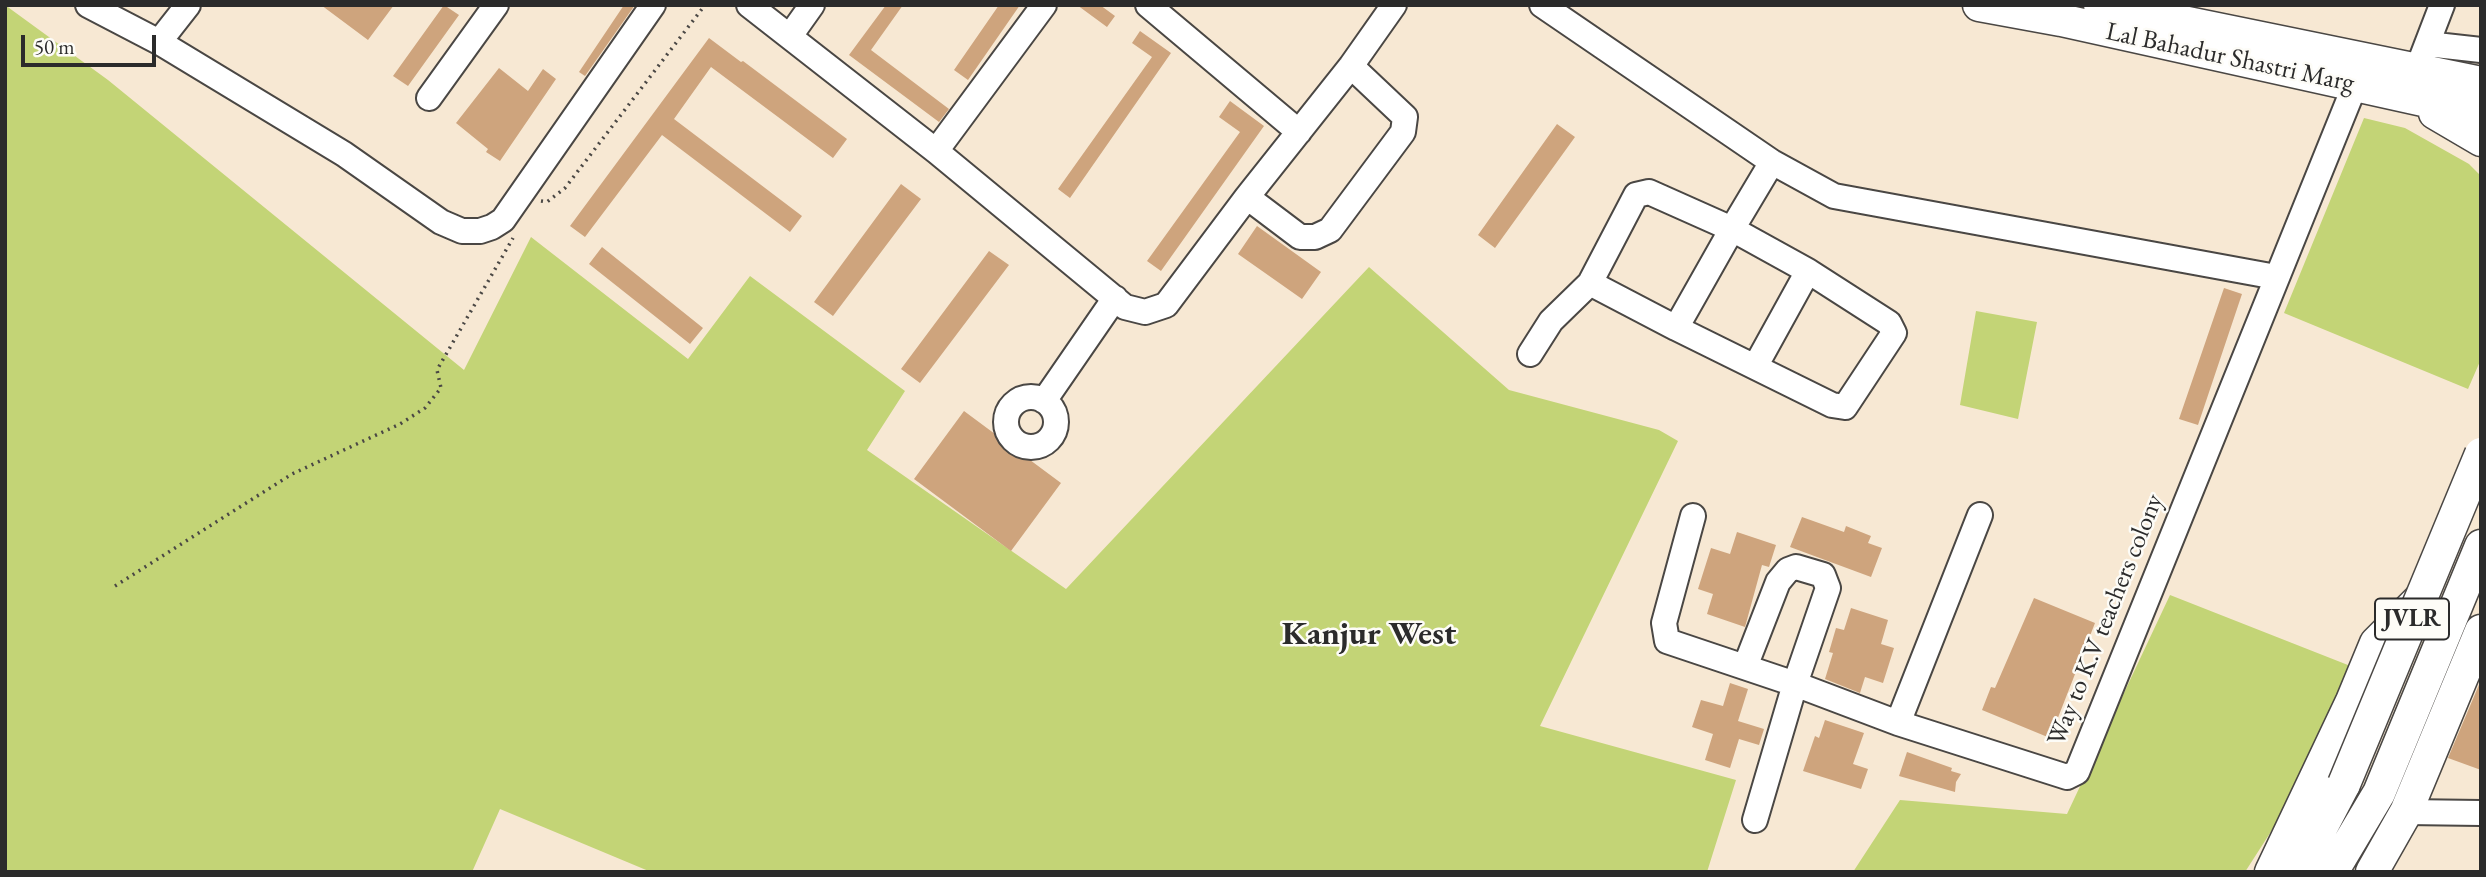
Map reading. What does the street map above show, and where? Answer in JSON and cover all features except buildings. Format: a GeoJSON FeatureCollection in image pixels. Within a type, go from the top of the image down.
{"type":"FeatureCollection","features":[{"type":"Feature","properties":{"kind":"main road","name":"Lal Bahadur Shastri Marg"},"geometry":{"type":"LineString","coordinates":[[1979,5],[2061,20],[2355,85],[2418,71],[2481,113]]}},
{"type":"Feature","properties":{"kind":"main road","name":"Lal Bahadur Shastri Marg"},"geometry":{"type":"LineString","coordinates":[[2100,5],[2142,9],[2481,83]]}},
{"type":"Feature","properties":{"kind":"main road"},"geometry":{"type":"LineString","coordinates":[[2418,71],[2481,140]]}},
{"type":"Feature","properties":{"kind":"main road","name":"JVLR"},"geometry":{"type":"LineString","coordinates":[[2298,872],[2344,784],[2481,454]]}},
{"type":"Feature","properties":{"kind":"main road"},"geometry":{"type":"LineString","coordinates":[[2271,872],[2352,701],[2376,643],[2438,582],[2481,484]]}},
{"type":"Feature","properties":{"kind":"main road","name":"JVLR"},"geometry":{"type":"LineString","coordinates":[[2332,872],[2379,793],[2481,546]]}},
{"type":"Feature","properties":{"kind":"main road"},"geometry":{"type":"LineString","coordinates":[[2372,872],[2406,812],[2481,631]]}},
{"type":"Feature","properties":{"kind":"street"},"geometry":{"type":"LineString","coordinates":[[88,5],[159,41],[344,154],[441,222],[462,231],[480,231],[503,220],[519,184],[566,115],[653,5]]}},
{"type":"Feature","properties":{"kind":"street"},"geometry":{"type":"LineString","coordinates":[[159,41],[188,5]]}},
{"type":"Feature","properties":{"kind":"street"},"geometry":{"type":"LineString","coordinates":[[429,98],[496,5]]}},
{"type":"Feature","properties":{"kind":"street"},"geometry":{"type":"LineString","coordinates":[[749,5],[936,151],[1125,307],[1145,312],[1166,305],[1351,66],[1394,5]]}},
{"type":"Feature","properties":{"kind":"street"},"geometry":{"type":"LineString","coordinates":[[790,36],[812,5]]}},
{"type":"Feature","properties":{"kind":"street"},"geometry":{"type":"LineString","coordinates":[[936,151],[1044,5]]}},
{"type":"Feature","properties":{"kind":"street"},"geometry":{"type":"LineString","coordinates":[[1148,5],[1299,132]]}},
{"type":"Feature","properties":{"kind":"street"},"geometry":{"type":"LineString","coordinates":[[1542,5],[1772,163],[1834,196],[2276,277]]}},
{"type":"Feature","properties":{"kind":"street"},"geometry":{"type":"LineString","coordinates":[[2418,71],[2442,5]]}},
{"type":"Feature","properties":{"kind":"street"},"geometry":{"type":"LineString","coordinates":[[2418,71],[2481,50]]}},
{"type":"Feature","properties":{"kind":"street"},"geometry":{"type":"LineString","coordinates":[[1247,197],[1300,237],[1315,237],[1330,230],[1403,132],[1405,117],[1351,66]]}},
{"type":"Feature","properties":{"kind":"street","name":"Way to K.V teachers colony"},"geometry":{"type":"LineString","coordinates":[[1693,516],[1664,623],[1667,641],[1898,723],[2067,777],[2077,772],[2355,85]]}},
{"type":"Feature","properties":{"kind":"street"},"geometry":{"type":"LineString","coordinates":[[1676,328],[1772,163]]}},
{"type":"Feature","properties":{"kind":"street"},"geometry":{"type":"LineString","coordinates":[[1530,354],[1551,321],[1590,283],[1636,195],[1649,192],[1732,229],[1808,271],[1889,323],[1895,332],[1845,407],[1832,405],[1590,283]]}},
{"type":"Feature","properties":{"kind":"street"},"geometry":{"type":"LineString","coordinates":[[1755,367],[1808,271]]}},
{"type":"Feature","properties":{"kind":"street"},"geometry":{"type":"LineString","coordinates":[[1044,401],[1115,298]]}},
{"type":"Feature","properties":{"kind":"street"},"geometry":{"type":"LineString","coordinates":[[1898,723],[1980,515]]}},
{"type":"Feature","properties":{"kind":"street"},"geometry":{"type":"LineString","coordinates":[[1745,667],[1778,582],[1788,570],[1796,567],[1823,575],[1828,588],[1794,684],[1755,820]]}},
{"type":"Feature","properties":{"kind":"street"},"geometry":{"type":"LineString","coordinates":[[2406,812],[2481,813]]}},
{"type":"Feature","properties":{"kind":"path"},"geometry":{"type":"LineString","coordinates":[[519,184],[536,199],[547,202],[565,188],[705,5]]}},
{"type":"Feature","properties":{"kind":"path"},"geometry":{"type":"LineString","coordinates":[[115,586],[292,474],[400,424],[425,408],[441,387],[437,370],[516,233]]}},
{"type":"Feature","properties":{"kind":"green space"},"geometry":{"type":"Polygon","coordinates":[[[5,5],[108,80],[464,370],[531,237],[688,359],[750,276],[905,391],[867,450],[1066,589],[1369,267],[1509,390],[1659,430],[1678,441],[1540,726],[1736,780],[1707,872],[651,872],[500,809],[472,872],[5,872],[5,5]]]}},
{"type":"Feature","properties":{"kind":"green space"},"geometry":{"type":"Polygon","coordinates":[[[2364,118],[2405,128],[2469,164],[2481,176],[2481,359],[2468,389],[2284,313],[2364,118]]]}},
{"type":"Feature","properties":{"kind":"green space"},"geometry":{"type":"Polygon","coordinates":[[[1976,311],[2037,322],[2018,419],[1960,405],[1976,311]]]}},
{"type":"Feature","properties":{"kind":"green space"},"geometry":{"type":"Polygon","coordinates":[[[2170,595],[2353,667],[2281,816],[2245,872],[1853,872],[1900,800],[2067,814],[2170,595]]]}},
{"type":"Feature","properties":{"kind":"district","name":"Kanjur West"},"geometry":{"type":"Point","coordinates":[1369,635]}}]}
